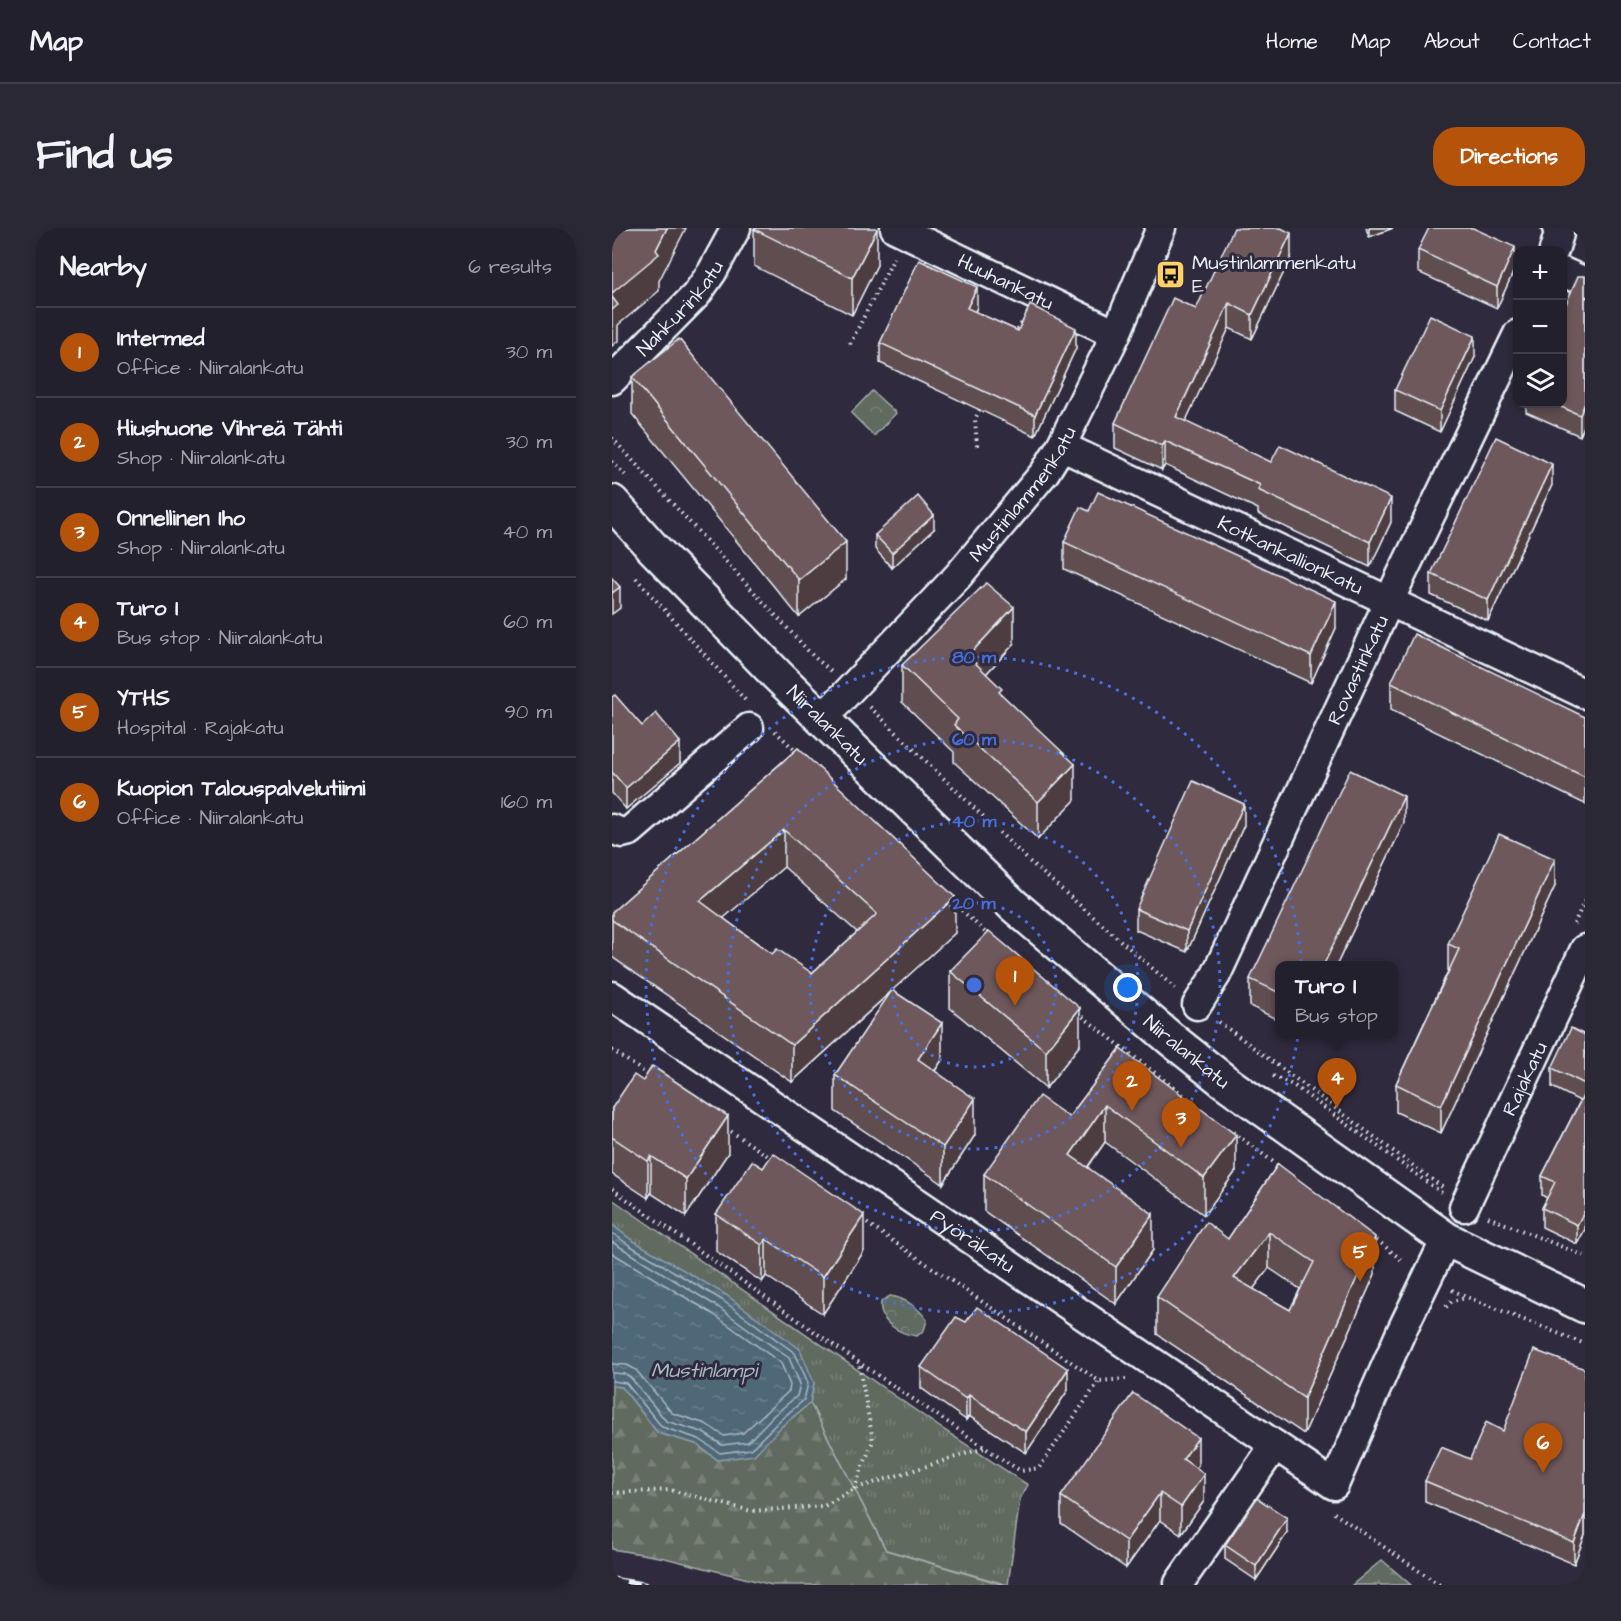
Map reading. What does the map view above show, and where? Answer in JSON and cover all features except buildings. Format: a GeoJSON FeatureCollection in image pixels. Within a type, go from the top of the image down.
{"type":"FeatureCollection","features":[{"type":"Feature","properties":{"kind":"main road","name":"Niiralankatu"},"geometry":{"type":"LineString","coordinates":[[612,502],[661,556],[777,675],[1013,905],[1081,964],[1224,1081],[1446,1239],[1585,1306]]}},
{"type":"Feature","properties":{"kind":"street","name":"Nahkurinkatu"},"geometry":{"type":"LineString","coordinates":[[612,380],[696,295],[712,272],[736,228]]}},
{"type":"Feature","properties":{"kind":"street","name":"Mustinlammenkatu"},"geometry":{"type":"LineString","coordinates":[[822,718],[992,538],[1046,472],[1116,334],[1161,228]]}},
{"type":"Feature","properties":{"kind":"street"},"geometry":{"type":"LineString","coordinates":[[1555,246],[1557,228]]}},
{"type":"Feature","properties":{"kind":"street","name":"Huuhankatu"},"geometry":{"type":"LineString","coordinates":[[895,241],[1116,334]]}},
{"type":"Feature","properties":{"kind":"street"},"geometry":{"type":"LineString","coordinates":[[1567,274],[1585,282]]}},
{"type":"Feature","properties":{"kind":"street","name":"Rovastinkatu"},"geometry":{"type":"LineString","coordinates":[[1197,1005],[1216,975],[1389,601],[1513,344]]}},
{"type":"Feature","properties":{"kind":"street","name":"Kotkankallionkatu"},"geometry":{"type":"LineString","coordinates":[[1061,446],[1585,694]]}},
{"type":"Feature","properties":{"kind":"street"},"geometry":{"type":"LineString","coordinates":[[612,829],[622,833],[630,831],[749,728]]}},
{"type":"Feature","properties":{"kind":"street","name":"Rajakatu"},"geometry":{"type":"LineString","coordinates":[[1464,1207],[1585,949]]}},
{"type":"Feature","properties":{"kind":"street","name":"Pyöräkatu"},"geometry":{"type":"LineString","coordinates":[[612,996],[1275,1445],[1332,1498]]}},
{"type":"Feature","properties":{"kind":"street"},"geometry":{"type":"LineString","coordinates":[[1332,1498],[1401,1332],[1446,1239]]}},
{"type":"Feature","properties":{"kind":"street"},"geometry":{"type":"LineString","coordinates":[[1179,1583],[1275,1445]]}},
{"type":"Feature","properties":{"kind":"path"},"geometry":{"type":"LineString","coordinates":[[850,344],[895,241]]}},
{"type":"Feature","properties":{"kind":"path"},"geometry":{"type":"LineString","coordinates":[[1011,344],[1024,317]]}},
{"type":"Feature","properties":{"kind":"path"},"geometry":{"type":"LineString","coordinates":[[977,446],[975,419],[985,398]]}},
{"type":"Feature","properties":{"kind":"path"},"geometry":{"type":"LineString","coordinates":[[613,440],[813,656],[1029,861],[1197,1005],[1433,1178],[1464,1207]]}},
{"type":"Feature","properties":{"kind":"path"},"geometry":{"type":"LineString","coordinates":[[634,576],[740,694]]}},
{"type":"Feature","properties":{"kind":"path"},"geometry":{"type":"LineString","coordinates":[[612,1050],[651,1077]]}},
{"type":"Feature","properties":{"kind":"path"},"geometry":{"type":"LineString","coordinates":[[1272,1076],[1293,1085],[1464,1207],[1535,1238],[1585,1256]]}},
{"type":"Feature","properties":{"kind":"path"},"geometry":{"type":"LineString","coordinates":[[719,1123],[777,1162]]}},
{"type":"Feature","properties":{"kind":"path"},"geometry":{"type":"LineString","coordinates":[[612,1189],[859,1363],[984,1448],[1022,1471],[1039,1468],[1099,1381]]}},
{"type":"Feature","properties":{"kind":"path"},"geometry":{"type":"LineString","coordinates":[[855,1215],[1099,1381],[1132,1379]]}},
{"type":"Feature","properties":{"kind":"path"},"geometry":{"type":"LineString","coordinates":[[1396,1255],[1428,1278],[1467,1297],[1585,1344]]}},
{"type":"Feature","properties":{"kind":"path"},"geometry":{"type":"LineString","coordinates":[[854,1489],[873,1441],[859,1363]]}},
{"type":"Feature","properties":{"kind":"path"},"geometry":{"type":"LineString","coordinates":[[612,1493],[670,1490],[751,1511],[824,1506],[854,1489],[984,1448]]}},
{"type":"Feature","properties":{"kind":"path"},"geometry":{"type":"LineString","coordinates":[[1332,1498],[1440,1585]]}},
{"type":"Feature","properties":{"kind":"green space"},"geometry":{"type":"Polygon","coordinates":[[[872,391],[896,413],[874,436],[851,413],[872,391]]]}},
{"type":"Feature","properties":{"kind":"green space"},"geometry":{"type":"Polygon","coordinates":[[[612,1199],[941,1428],[1028,1485],[1020,1499],[1008,1585],[886,1550],[810,1403],[814,1383],[612,1225],[612,1199]]]}},
{"type":"Feature","properties":{"kind":"green space"},"geometry":{"type":"Polygon","coordinates":[[[890,1296],[911,1304],[927,1320],[924,1330],[917,1336],[903,1333],[886,1321],[881,1302],[890,1296]]]}},
{"type":"Feature","properties":{"kind":"green space"},"geometry":{"type":"Polygon","coordinates":[[[612,1386],[622,1387],[658,1433],[696,1444],[718,1460],[783,1425],[810,1403],[886,1550],[1005,1585],[772,1585],[665,1558],[612,1549],[612,1386]]]}},
{"type":"Feature","properties":{"kind":"green space"},"geometry":{"type":"Polygon","coordinates":[[[1382,1560],[1411,1585],[1352,1585],[1382,1560]]]}},
{"type":"Feature","properties":{"kind":"water","name":"Mustinlampi"},"geometry":{"type":"Polygon","coordinates":[[[612,1225],[632,1240],[726,1295],[800,1349],[814,1383],[810,1403],[783,1425],[754,1455],[718,1460],[696,1444],[658,1433],[622,1387],[612,1386],[612,1225]]]}},
{"type":"Feature","properties":{"kind":"railway"},"geometry":{"type":"LineString","coordinates":[[612,1580],[644,1585]]}},
{"type":"Feature","properties":{"kind":"place","name":"Mustinlammenkatu E"},"geometry":{"type":"Point","coordinates":[1171,274]}},
{"type":"Feature","properties":{"kind":"place","name":"Intermed"},"geometry":{"type":"Point","coordinates":[1015,1006]}},
{"type":"Feature","properties":{"kind":"place","name":"Turo I"},"geometry":{"type":"Point","coordinates":[1337,1108]}},
{"type":"Feature","properties":{"kind":"place","name":"Hiushuone Vihreä Tähti"},"geometry":{"type":"Point","coordinates":[1132,1111]}},
{"type":"Feature","properties":{"kind":"place","name":"Onnellinen Iho"},"geometry":{"type":"Point","coordinates":[1181,1148]}},
{"type":"Feature","properties":{"kind":"place","name":"YTHS"},"geometry":{"type":"Point","coordinates":[1360,1282]}},
{"type":"Feature","properties":{"kind":"place","name":"Kuopion Talouspalvelutiimi"},"geometry":{"type":"Point","coordinates":[1543,1473]}}]}
